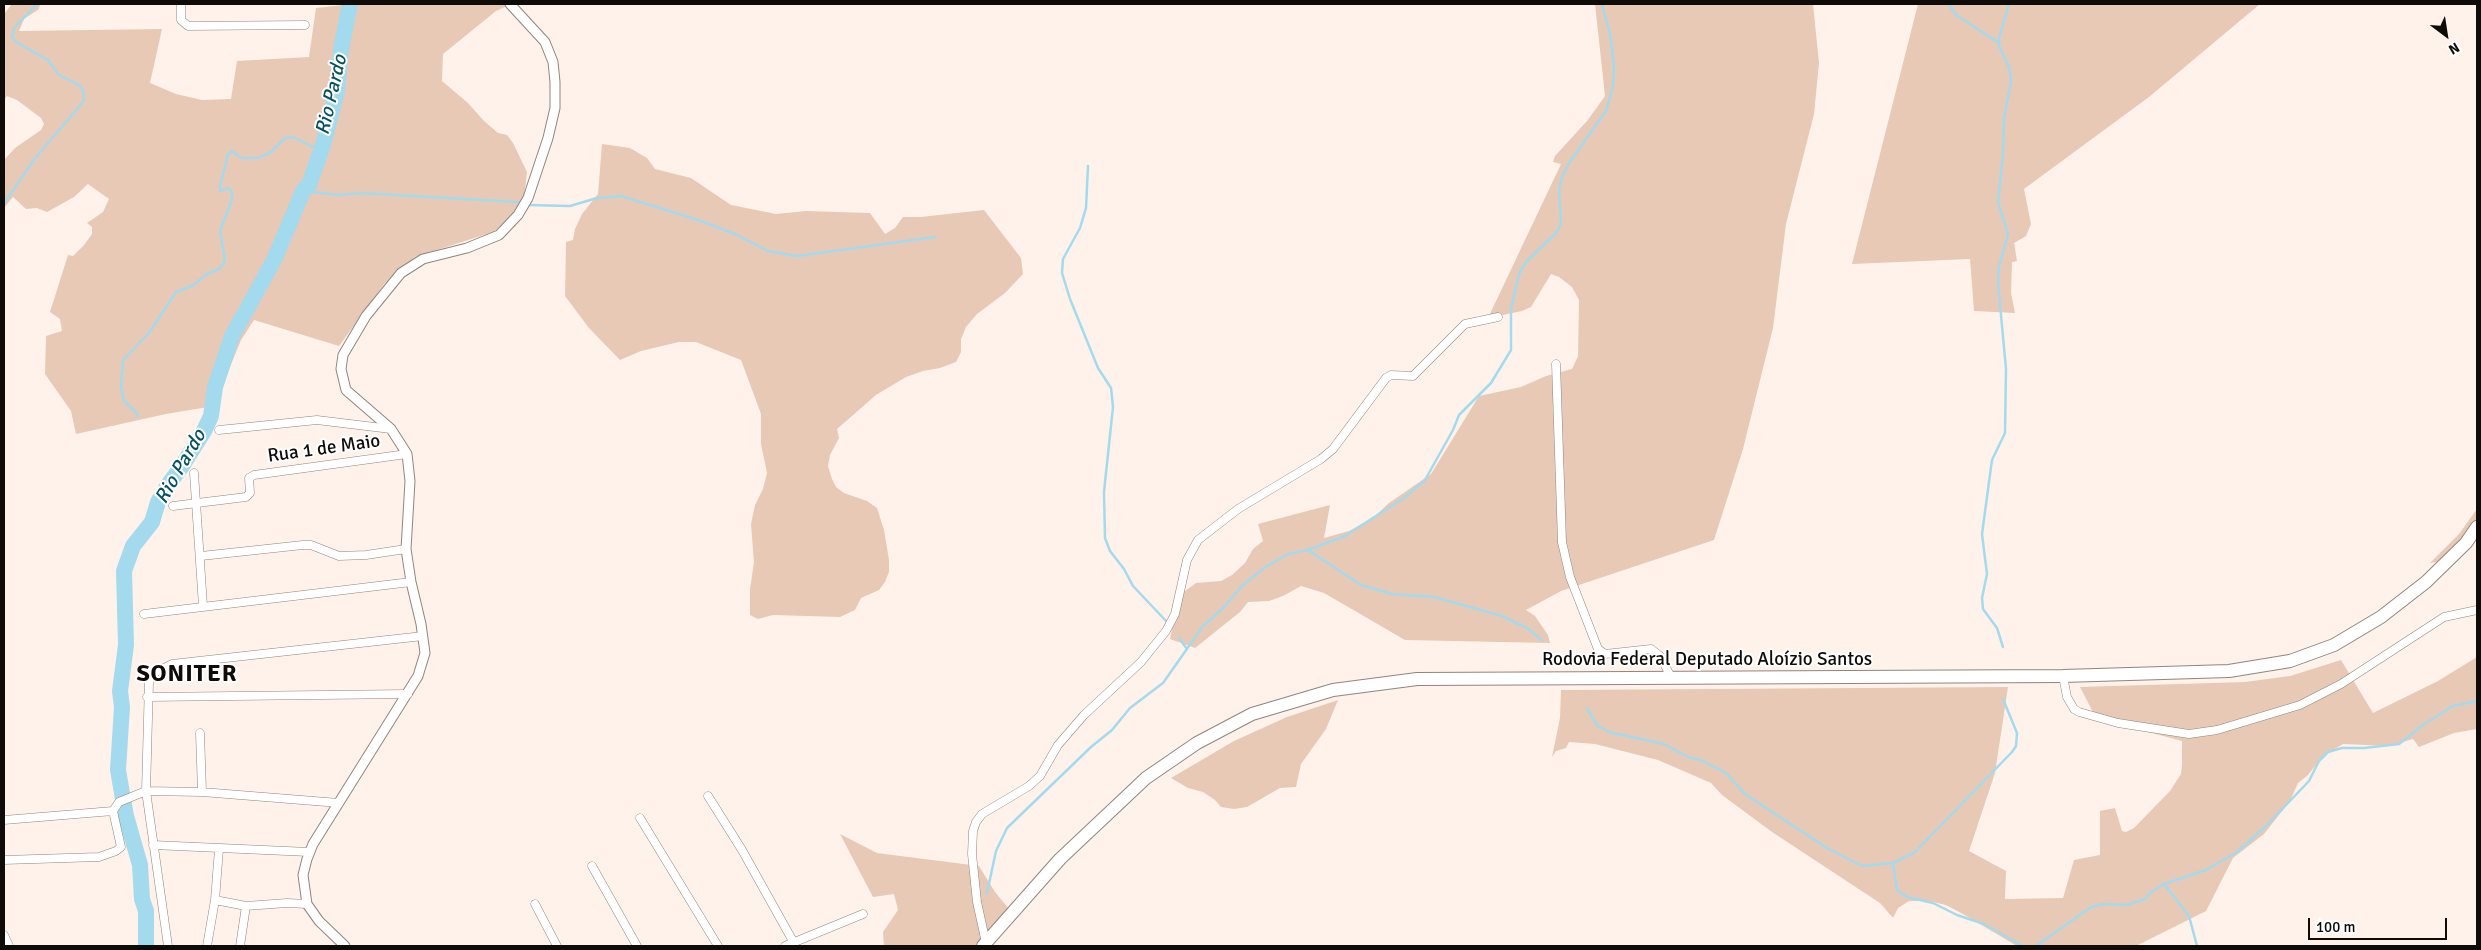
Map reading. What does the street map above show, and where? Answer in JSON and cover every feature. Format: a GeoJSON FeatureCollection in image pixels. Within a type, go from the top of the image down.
{"type":"FeatureCollection","features":[{"type":"Feature","properties":{"kind":"highway","name":"Rodovia Federal Deputado Aloízio Santos"},"geometry":{"type":"LineString","coordinates":[[985,945],[1060,859],[1146,778],[1197,743],[1252,714],[1333,690],[1417,680],[2063,676],[2229,672],[2299,658],[2334,645],[2381,617],[2426,582],[2466,543],[2477,527]]}},
{"type":"Feature","properties":{"kind":"street"},"geometry":{"type":"LineString","coordinates":[[181,4],[181,20],[188,26],[305,25]]}},
{"type":"Feature","properties":{"kind":"street"},"geometry":{"type":"LineString","coordinates":[[345,946],[318,921],[307,904],[303,875],[309,852],[408,694],[422,666],[424,653],[423,636],[406,549],[410,481],[407,454],[391,429],[346,390],[341,369],[348,343],[392,283],[411,265],[436,254],[488,241],[510,227],[528,198],[548,138],[555,108],[553,62],[545,42],[510,4]]}},
{"type":"Feature","properties":{"kind":"street"},"geometry":{"type":"LineString","coordinates":[[985,945],[977,902],[972,854],[973,831],[976,822],[982,814],[1029,786],[1040,776],[1058,745],[1084,714],[1141,662],[1166,631],[1174,614],[1187,560],[1198,540],[1238,509],[1321,459],[1333,449],[1386,378],[1392,375],[1413,376],[1465,324],[1498,317]]}},
{"type":"Feature","properties":{"kind":"street"},"geometry":{"type":"LineString","coordinates":[[1556,364],[1562,542],[1570,576],[1598,650],[1606,654],[1612,654],[1651,649],[1660,656],[1672,679]]}},
{"type":"Feature","properties":{"kind":"street"},"geometry":{"type":"LineString","coordinates":[[219,430],[317,420],[391,429]]}},
{"type":"Feature","properties":{"kind":"street","name":"Rua 1 de Maio"},"geometry":{"type":"LineString","coordinates":[[197,503],[246,497],[250,492],[249,480],[252,476],[407,454]]}},
{"type":"Feature","properties":{"kind":"street"},"geometry":{"type":"LineString","coordinates":[[194,473],[203,606]]}},
{"type":"Feature","properties":{"kind":"street"},"geometry":{"type":"LineString","coordinates":[[174,506],[197,503]]}},
{"type":"Feature","properties":{"kind":"street"},"geometry":{"type":"LineString","coordinates":[[200,556],[303,544],[311,545],[339,556],[366,556],[406,549]]}},
{"type":"Feature","properties":{"kind":"street"},"geometry":{"type":"LineString","coordinates":[[144,614],[411,582]]}},
{"type":"Feature","properties":{"kind":"street"},"geometry":{"type":"LineString","coordinates":[[2063,676],[2067,697],[2079,712],[2118,723],[2189,734],[2217,730],[2300,705],[2341,684],[2444,617],[2477,610]]}},
{"type":"Feature","properties":{"kind":"street"},"geometry":{"type":"LineString","coordinates":[[168,946],[146,791],[147,696],[149,682],[154,673],[172,664],[423,636]]}},
{"type":"Feature","properties":{"kind":"street"},"geometry":{"type":"LineString","coordinates":[[147,696],[408,694]]}},
{"type":"Feature","properties":{"kind":"street"},"geometry":{"type":"LineString","coordinates":[[200,733],[202,792]]}},
{"type":"Feature","properties":{"kind":"street"},"geometry":{"type":"LineString","coordinates":[[4,860],[99,857],[116,852],[121,846],[113,811],[119,802],[146,791],[202,792],[339,804]]}},
{"type":"Feature","properties":{"kind":"street"},"geometry":{"type":"LineString","coordinates":[[708,796],[742,850],[794,943]]}},
{"type":"Feature","properties":{"kind":"street"},"geometry":{"type":"LineString","coordinates":[[4,820],[113,811]]}},
{"type":"Feature","properties":{"kind":"street"},"geometry":{"type":"LineString","coordinates":[[640,818],[718,946]]}},
{"type":"Feature","properties":{"kind":"street"},"geometry":{"type":"LineString","coordinates":[[153,845],[309,852]]}},
{"type":"Feature","properties":{"kind":"street"},"geometry":{"type":"LineString","coordinates":[[207,946],[215,900],[219,849]]}},
{"type":"Feature","properties":{"kind":"street"},"geometry":{"type":"LineString","coordinates":[[592,866],[637,946]]}},
{"type":"Feature","properties":{"kind":"street"},"geometry":{"type":"LineString","coordinates":[[215,900],[246,906],[307,904]]}},
{"type":"Feature","properties":{"kind":"street"},"geometry":{"type":"LineString","coordinates":[[535,904],[557,946]]}},
{"type":"Feature","properties":{"kind":"street"},"geometry":{"type":"LineString","coordinates":[[242,945],[246,906]]}},
{"type":"Feature","properties":{"kind":"street"},"geometry":{"type":"LineString","coordinates":[[785,946],[863,914]]}},
{"type":"Feature","properties":{"kind":"street"},"geometry":{"type":"LineString","coordinates":[[4,936],[9,946]]}},
{"type":"Feature","properties":{"kind":"shaded area"},"geometry":{"type":"Polygon","coordinates":[[[12,4],[40,4],[39,9],[24,19],[19,31],[162,29],[150,83],[176,94],[202,100],[231,99],[237,61],[309,57],[316,8],[352,4],[506,4],[507,6],[496,11],[443,54],[442,81],[468,103],[484,121],[498,133],[507,135],[513,143],[527,172],[523,208],[493,232],[415,257],[385,283],[339,346],[254,320],[241,340],[214,406],[166,414],[76,434],[71,411],[45,374],[46,336],[62,331],[60,319],[50,312],[68,255],[73,256],[84,245],[92,234],[92,227],[87,223],[103,212],[109,199],[88,184],[74,197],[47,212],[37,208],[26,209],[13,197],[4,208],[4,160],[15,148],[41,130],[44,124],[41,118],[17,100],[7,96],[4,100],[4,14],[12,4]]]}},
{"type":"Feature","properties":{"kind":"shaded area"},"geometry":{"type":"Polygon","coordinates":[[[1595,4],[1813,4],[1819,63],[1814,114],[1786,224],[1773,328],[1743,449],[1714,540],[1561,591],[1526,610],[1535,616],[1548,635],[1550,643],[1405,640],[1324,593],[1301,586],[1269,601],[1248,602],[1240,612],[1195,648],[1170,639],[1178,600],[1185,591],[1196,583],[1221,581],[1232,575],[1245,563],[1253,549],[1263,541],[1258,524],[1330,505],[1324,538],[1349,531],[1374,517],[1389,503],[1431,474],[1479,396],[1521,387],[1546,376],[1572,369],[1578,356],[1579,300],[1572,287],[1559,277],[1551,274],[1531,307],[1522,311],[1488,318],[1561,164],[1553,162],[1555,156],[1587,121],[1605,96],[1595,4]]]}},
{"type":"Feature","properties":{"kind":"shaded area"},"geometry":{"type":"Polygon","coordinates":[[[1918,4],[2260,4],[2149,97],[2024,189],[2031,224],[2026,236],[2014,243],[2017,261],[2012,262],[2011,293],[2015,313],[1974,311],[1970,259],[1852,264],[1918,4]]]}},
{"type":"Feature","properties":{"kind":"shaded area"},"geometry":{"type":"Polygon","coordinates":[[[602,144],[630,148],[647,158],[655,169],[691,178],[731,205],[776,214],[806,211],[870,213],[885,234],[895,228],[903,217],[921,217],[984,210],[1021,258],[1023,274],[1005,293],[977,314],[966,327],[961,339],[961,352],[956,362],[906,377],[876,395],[837,429],[839,438],[830,455],[828,466],[832,479],[836,487],[844,493],[867,501],[877,508],[884,530],[889,560],[889,572],[885,582],[879,590],[861,598],[855,610],[840,617],[773,615],[758,619],[750,615],[750,589],[754,562],[751,524],[755,505],[763,489],[767,473],[761,444],[761,414],[741,360],[696,342],[679,342],[641,351],[620,360],[589,328],[565,296],[566,242],[573,240],[575,229],[582,214],[598,194],[602,144]]]}},
{"type":"Feature","properties":{"kind":"shaded area"},"geometry":{"type":"Polygon","coordinates":[[[2477,509],[2477,526],[2450,560],[2430,563],[2459,534],[2477,509]]]}},
{"type":"Feature","properties":{"kind":"shaded area"},"geometry":{"type":"Polygon","coordinates":[[[2477,657],[2477,729],[2454,733],[2419,747],[2413,739],[2389,746],[2343,744],[2323,756],[2308,775],[2298,783],[2290,801],[2264,834],[2233,858],[2206,911],[2136,946],[2017,946],[1946,905],[1929,901],[1909,901],[1898,908],[1893,918],[1880,903],[1772,832],[1722,795],[1711,783],[1658,760],[1595,744],[1569,742],[1566,748],[1556,751],[1552,757],[1560,718],[1561,690],[2008,687],[1995,773],[1969,851],[2006,871],[2005,899],[2063,898],[2074,860],[2100,855],[2100,811],[2115,808],[2122,831],[2126,832],[2134,828],[2170,791],[2181,774],[2182,765],[2182,741],[2096,718],[2080,687],[2245,682],[2290,676],[2341,660],[2373,713],[2438,681],[2477,657]]]}},
{"type":"Feature","properties":{"kind":"shaded area"},"geometry":{"type":"Polygon","coordinates":[[[1338,700],[1326,729],[1301,764],[1296,787],[1280,788],[1247,807],[1234,809],[1221,807],[1215,800],[1203,792],[1188,788],[1171,778],[1234,741],[1287,717],[1338,700]]]}},
{"type":"Feature","properties":{"kind":"shaded area"},"geometry":{"type":"Polygon","coordinates":[[[840,834],[877,853],[979,866],[995,892],[1014,915],[987,946],[884,946],[883,932],[898,910],[894,894],[873,897],[840,834]]]}},
{"type":"Feature","properties":{"kind":"waterway"},"geometry":{"type":"LineString","coordinates":[[4,203],[36,157],[84,101],[83,90],[79,85],[59,75],[48,60],[16,42],[12,37],[14,28],[37,4]]}},
{"type":"Feature","properties":{"kind":"waterway","name":"Rio Pardo"},"geometry":{"type":"LineString","coordinates":[[146,946],[146,911],[142,899],[140,865],[126,816],[118,770],[122,707],[120,691],[126,645],[124,571],[133,546],[152,522],[158,502],[204,431],[211,416],[215,387],[232,336],[274,260],[303,191],[309,185],[323,145],[337,91],[341,49],[350,4]]}},
{"type":"Feature","properties":{"kind":"waterway"},"geometry":{"type":"LineString","coordinates":[[987,893],[996,851],[1007,828],[1091,747],[1112,730],[1130,708],[1163,683],[1203,626],[1224,607],[1242,586],[1264,568],[1288,554],[1308,550],[1345,536],[1404,498],[1425,480],[1453,430],[1459,415],[1491,383],[1511,350],[1511,309],[1519,274],[1526,262],[1556,233],[1561,224],[1559,190],[1562,177],[1569,163],[1606,111],[1613,86],[1614,66],[1610,34],[1602,4]]}},
{"type":"Feature","properties":{"kind":"waterway"},"geometry":{"type":"LineString","coordinates":[[1949,4],[1956,15],[1999,43]]}},
{"type":"Feature","properties":{"kind":"waterway"},"geometry":{"type":"LineString","coordinates":[[2003,647],[1997,628],[1983,609],[1982,598],[1987,574],[1982,534],[1992,460],[2005,433],[2006,369],[1998,283],[1999,267],[2008,234],[1998,202],[2004,118],[2011,81],[2009,67],[1999,46],[1999,38],[2009,4]]}},
{"type":"Feature","properties":{"kind":"waterway"},"geometry":{"type":"LineString","coordinates":[[138,417],[136,412],[124,401],[121,387],[123,360],[149,333],[176,292],[192,286],[207,274],[219,269],[225,261],[220,231],[232,200],[232,192],[228,188],[220,191],[220,187],[228,154],[232,151],[242,158],[258,158],[271,152],[285,138],[293,137],[315,148],[323,145]]}},
{"type":"Feature","properties":{"kind":"waterway"},"geometry":{"type":"LineString","coordinates":[[1088,166],[1086,208],[1080,228],[1063,259],[1062,273],[1070,299],[1098,368],[1111,388],[1113,407],[1104,492],[1105,538],[1110,551],[1124,569],[1133,586],[1167,622]]}},
{"type":"Feature","properties":{"kind":"waterway"},"geometry":{"type":"LineString","coordinates":[[303,191],[339,195],[360,193],[518,202]]}},
{"type":"Feature","properties":{"kind":"waterway"},"geometry":{"type":"LineString","coordinates":[[527,205],[570,206],[597,198],[621,196],[698,220],[735,234],[768,251],[797,256],[935,237]]}},
{"type":"Feature","properties":{"kind":"waterway"},"geometry":{"type":"LineString","coordinates":[[1308,550],[1361,585],[1392,594],[1434,597],[1502,616],[1527,628],[1542,640]]}},
{"type":"Feature","properties":{"kind":"waterway"},"geometry":{"type":"LineString","coordinates":[[1179,638],[1187,649]]}},
{"type":"Feature","properties":{"kind":"waterway"},"geometry":{"type":"LineString","coordinates":[[1587,708],[1597,725],[1609,732],[1664,744],[1688,757],[1701,760],[1726,773],[1745,794],[1827,848],[1862,866],[1893,863],[1914,853],[2012,752],[2016,746],[2017,733],[2003,699]]}},
{"type":"Feature","properties":{"kind":"waterway"},"geometry":{"type":"LineString","coordinates":[[2036,946],[2091,907],[2104,904],[2127,905],[2145,899],[2151,892],[2164,884],[2206,870],[2237,852],[2267,825],[2309,781],[2319,761],[2328,752],[2342,748],[2364,748],[2399,744],[2423,725],[2453,706],[2477,701]]}},
{"type":"Feature","properties":{"kind":"waterway"},"geometry":{"type":"LineString","coordinates":[[1893,863],[1897,890],[1907,897],[1933,903],[1957,915],[1984,924],[2023,946]]}},
{"type":"Feature","properties":{"kind":"waterway"},"geometry":{"type":"LineString","coordinates":[[2164,884],[2189,916],[2197,946]]}},
{"type":"Feature","properties":{"kind":"district","name":"SONITER"},"geometry":{"type":"Point","coordinates":[187,675]}}]}
